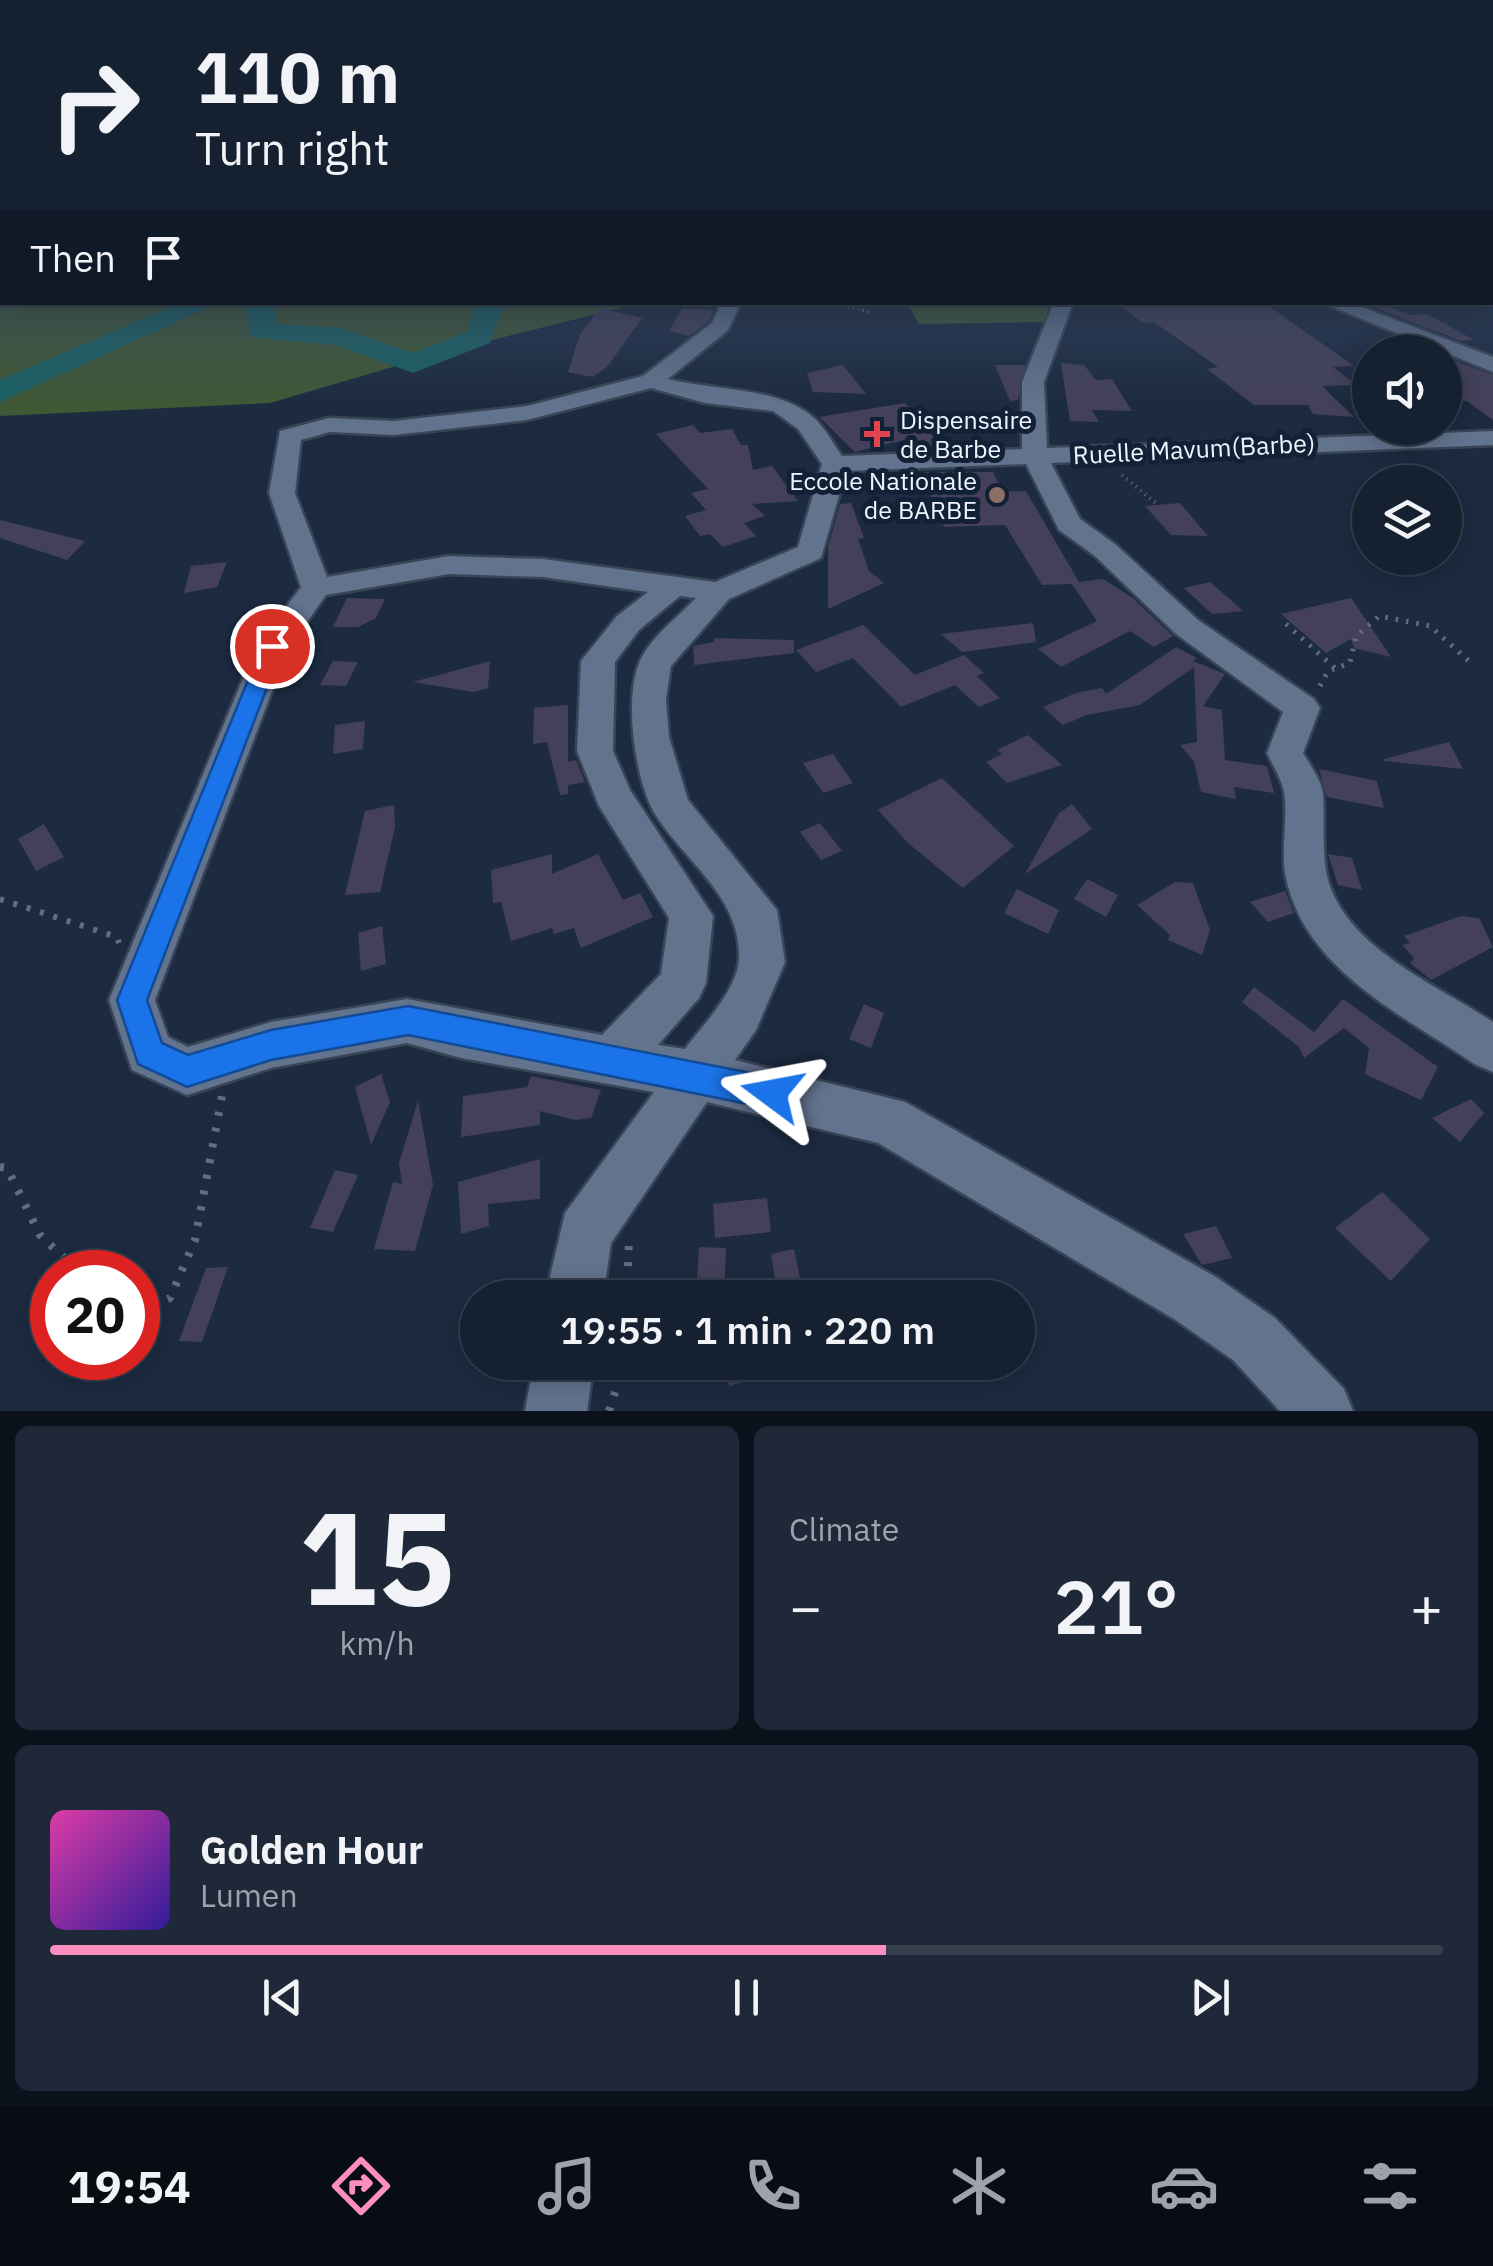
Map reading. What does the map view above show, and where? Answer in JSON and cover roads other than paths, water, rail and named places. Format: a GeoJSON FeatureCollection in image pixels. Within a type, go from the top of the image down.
{"type":"FeatureCollection","features":[{"type":"Feature","properties":{"kind":"street"},"geometry":{"type":"LineString","coordinates":[[316,588],[282,493],[289,436],[328,425],[394,428],[527,412],[650,381],[721,326],[731,305]]}},
{"type":"Feature","properties":{"kind":"street"},"geometry":{"type":"LineString","coordinates":[[1063,305],[1033,382],[1035,456],[1068,524],[1105,550],[1188,627],[1302,708],[1285,753],[1304,791],[1301,823],[1306,875],[1324,921],[1354,956],[1493,1049]]}},
{"type":"Feature","properties":{"kind":"street"},"geometry":{"type":"LineString","coordinates":[[1337,305],[1493,365]]}},
{"type":"Feature","properties":{"kind":"street"},"geometry":{"type":"LineString","coordinates":[[577,1280],[584,1234],[739,1014],[762,962],[756,910],[670,806],[650,737],[655,663],[718,592],[811,552],[834,464],[807,424],[779,405],[706,396],[650,381]]}},
{"type":"Feature","properties":{"kind":"street","name":"Ruelle Mavum(Barbe)"},"geometry":{"type":"LineString","coordinates":[[834,464],[1493,438]]}},
{"type":"Feature","properties":{"kind":"street"},"geometry":{"type":"LineString","coordinates":[[718,592],[543,568],[449,565],[316,588],[272,646],[132,1000],[150,1053],[187,1071],[271,1045],[408,1021],[461,1035],[696,1075],[887,1120],[1195,1298],[1254,1339],[1322,1411]]}},
{"type":"Feature","properties":{"kind":"street"},"geometry":{"type":"LineString","coordinates":[[612,1061],[683,983],[692,916],[613,796],[595,752],[598,661],[628,623],[674,586]]}},
{"type":"Feature","properties":{"kind":"street"},"geometry":{"type":"LineString","coordinates":[[556,1411],[561,1380]]}},
{"type":"Feature","properties":{"kind":"waterway"},"geometry":{"type":"LineString","coordinates":[[0,392],[200,305]]}},
{"type":"Feature","properties":{"kind":"waterway"},"geometry":{"type":"LineString","coordinates":[[260,305],[265,319],[260,331],[341,337],[413,364],[480,337],[490,305]]}},
{"type":"Feature","properties":{"kind":"place","name":"Dispensaire de Barbe"},"geometry":{"type":"Point","coordinates":[877,434]}},
{"type":"Feature","properties":{"kind":"place","name":"Eccole Nationale de BARBE"},"geometry":{"type":"Point","coordinates":[997,495]}}]}
